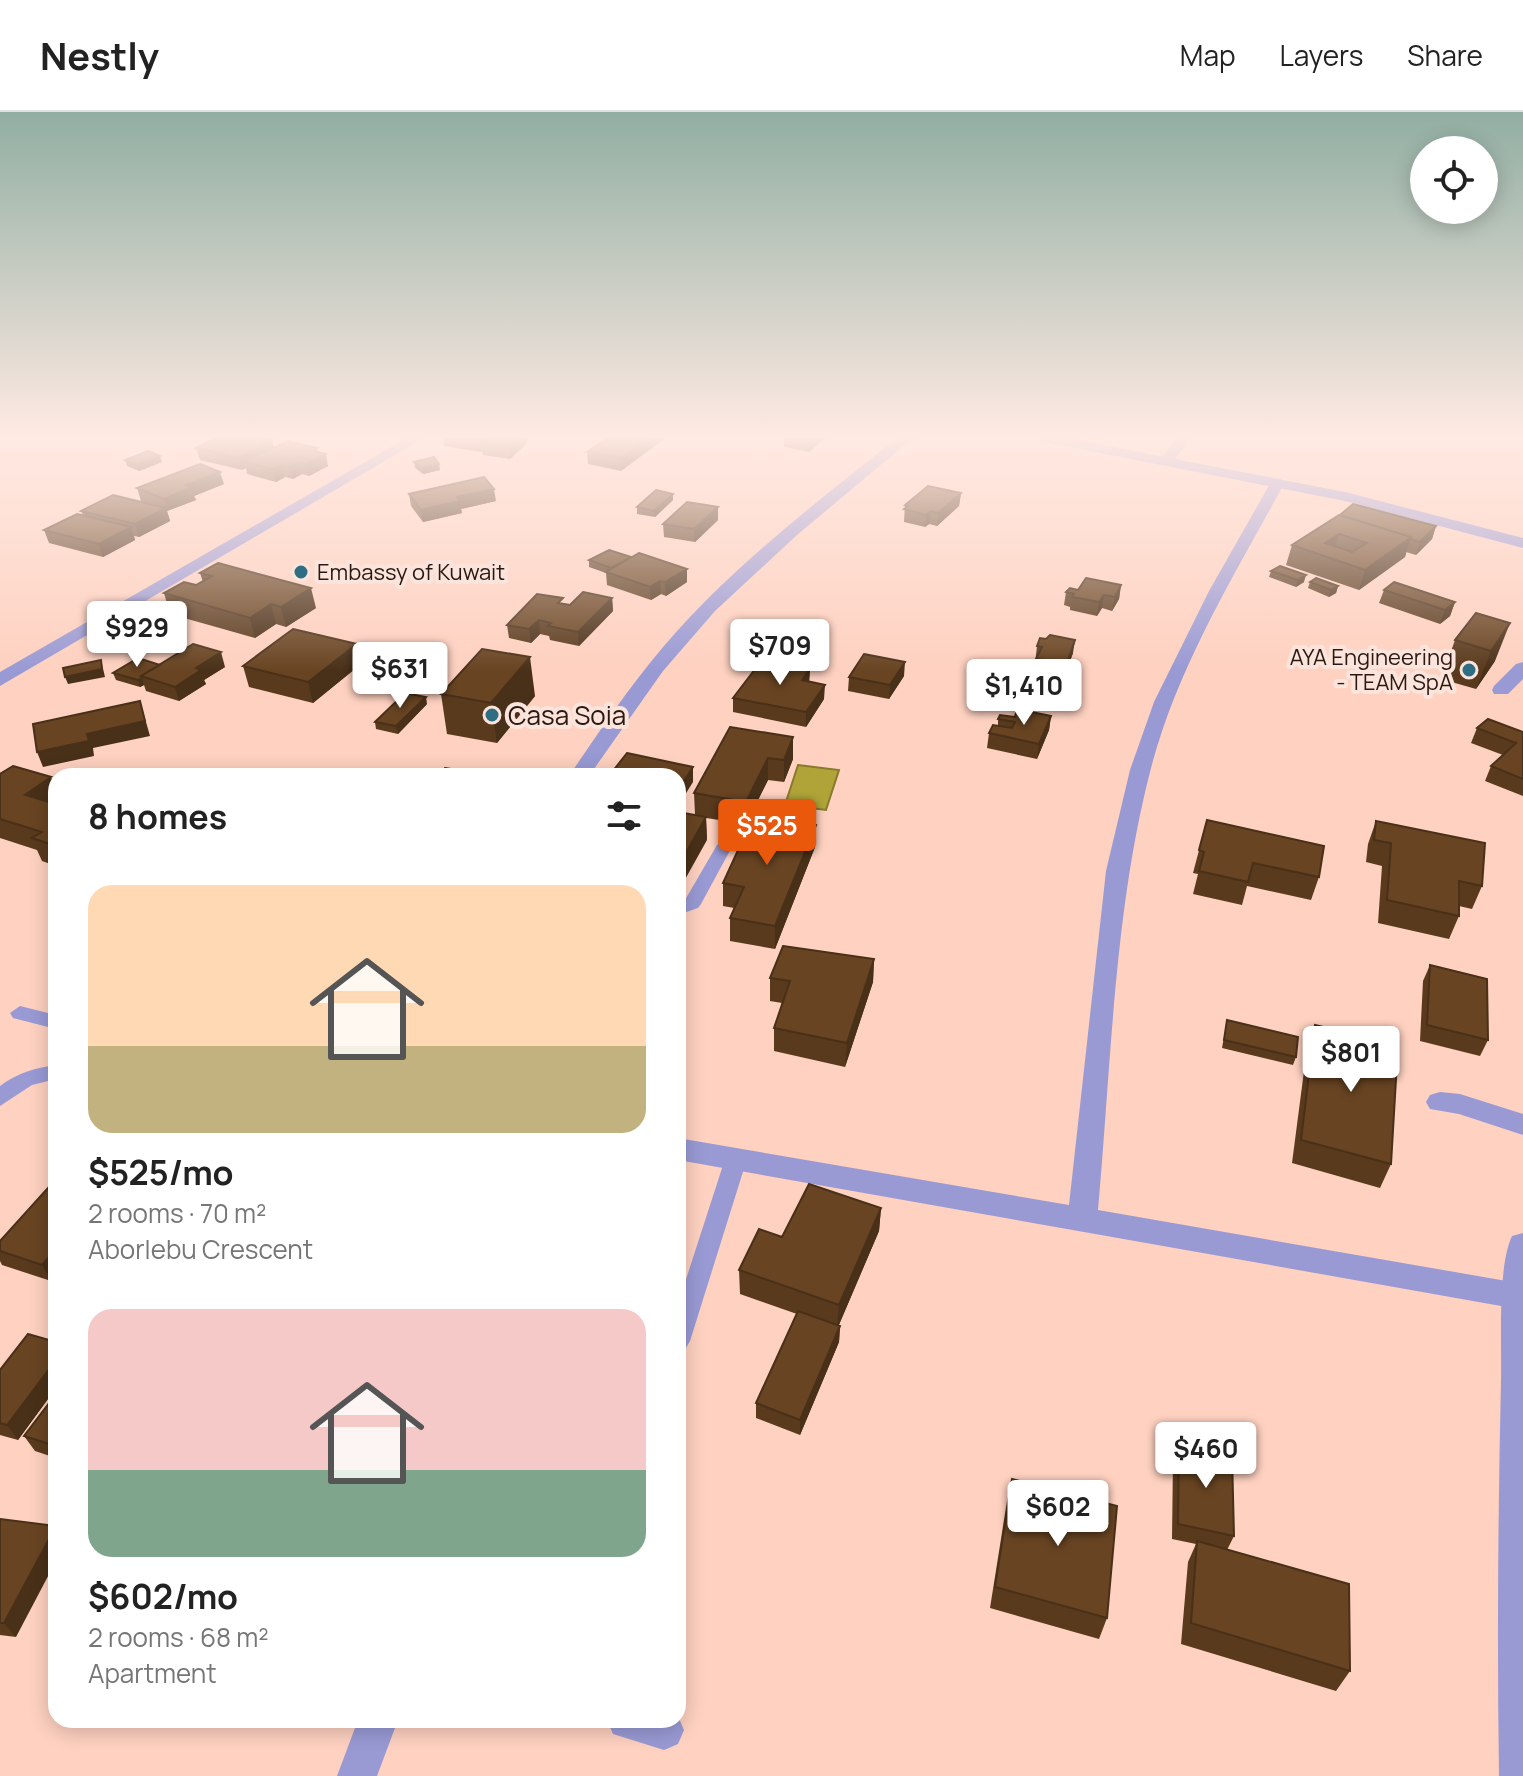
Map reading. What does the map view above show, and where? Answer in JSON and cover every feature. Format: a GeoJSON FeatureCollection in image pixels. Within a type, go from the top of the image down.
{"type":"FeatureCollection","features":[{"type":"Feature","properties":{"kind":"street"},"geometry":{"type":"LineString","coordinates":[[0,680],[283,516]]}},
{"type":"Feature","properties":{"kind":"street"},"geometry":{"type":"LineString","coordinates":[[585,768],[648,679],[688,630],[812,516]]}},
{"type":"Feature","properties":{"kind":"street"},"geometry":{"type":"LineString","coordinates":[[1082,1220],[1117,871],[1140,770],[1170,688],[1217,591],[1259,516]]}},
{"type":"Feature","properties":{"kind":"street"},"geometry":{"type":"LineString","coordinates":[[1429,516],[1523,543]]}},
{"type":"Feature","properties":{"kind":"street"},"geometry":{"type":"LineString","coordinates":[[1501,690],[1523,668]]}},
{"type":"Feature","properties":{"kind":"street"},"geometry":{"type":"LineString","coordinates":[[1440,1102],[1460,1104],[1523,1125]]}},
{"type":"Feature","properties":{"kind":"street"},"geometry":{"type":"LineString","coordinates":[[686,1150],[1518,1296]]}},
{"type":"Feature","properties":{"kind":"street"},"geometry":{"type":"LineString","coordinates":[[1519,1776],[1518,1296],[1523,1245]]}},
{"type":"Feature","properties":{"kind":"street"},"geometry":{"type":"LineString","coordinates":[[357,1776],[375,1728]]}},
{"type":"Feature","properties":{"kind":"lane"},"geometry":{"type":"LineString","coordinates":[[686,906],[692,904],[725,845]]}},
{"type":"Feature","properties":{"kind":"lane"},"geometry":{"type":"LineString","coordinates":[[20,1013],[48,1020]]}},
{"type":"Feature","properties":{"kind":"lane"},"geometry":{"type":"LineString","coordinates":[[0,1098],[13,1085],[34,1075],[48,1073]]}},
{"type":"Feature","properties":{"kind":"lane"},"geometry":{"type":"LineString","coordinates":[[686,1316],[736,1159]]}},
{"type":"Feature","properties":{"kind":"shaded area"},"geometry":{"type":"Polygon","coordinates":[[[798,765],[839,770],[826,810],[785,805],[798,765]]]}},
{"type":"Feature","properties":{"kind":"building"},"geometry":{"type":"Polygon","coordinates":[[[74,516],[131,527],[99,544],[44,530],[74,516]]]}},
{"type":"Feature","properties":{"kind":"building"},"geometry":{"type":"Polygon","coordinates":[[[100,516],[151,516],[135,524],[100,516]]]}},
{"type":"Feature","properties":{"kind":"building"},"geometry":{"type":"Polygon","coordinates":[[[672,516],[709,516],[694,529],[663,524],[672,516]]]}},
{"type":"Feature","properties":{"kind":"building"},"geometry":{"type":"Polygon","coordinates":[[[1338,516],[1411,537],[1365,570],[1292,545],[1338,516]],[[1339,534],[1325,543],[1352,552],[1367,543],[1339,534]]]}},
{"type":"Feature","properties":{"kind":"building"},"geometry":{"type":"Polygon","coordinates":[[[1342,516],[1397,516],[1436,526],[1420,542],[1342,516]]]}},
{"type":"Feature","properties":{"kind":"building"},"geometry":{"type":"Polygon","coordinates":[[[609,550],[631,557],[611,568],[589,560],[609,550]]]}},
{"type":"Feature","properties":{"kind":"building"},"geometry":{"type":"Polygon","coordinates":[[[639,553],[687,569],[650,587],[606,572],[639,553]]]}},
{"type":"Feature","properties":{"kind":"building"},"geometry":{"type":"Polygon","coordinates":[[[218,563],[311,588],[281,607],[271,604],[250,618],[164,593],[184,582],[196,585],[212,576],[200,573],[218,563]]]}},
{"type":"Feature","properties":{"kind":"building"},"geometry":{"type":"Polygon","coordinates":[[[1280,566],[1306,575],[1298,580],[1271,571],[1280,566]]]}},
{"type":"Feature","properties":{"kind":"building"},"geometry":{"type":"Polygon","coordinates":[[[1086,578],[1121,585],[1115,597],[1104,595],[1099,602],[1072,597],[1074,594],[1066,592],[1070,588],[1078,590],[1086,578]]]}},
{"type":"Feature","properties":{"kind":"building"},"geometry":{"type":"Polygon","coordinates":[[[1316,578],[1338,586],[1331,590],[1310,582],[1316,578]]]}},
{"type":"Feature","properties":{"kind":"building"},"geometry":{"type":"Polygon","coordinates":[[[1394,582],[1455,602],[1445,610],[1384,590],[1394,582]]]}},
{"type":"Feature","properties":{"kind":"building"},"geometry":{"type":"Polygon","coordinates":[[[583,592],[612,598],[578,632],[548,626],[551,623],[539,620],[529,629],[507,625],[537,594],[563,598],[558,603],[570,605],[583,592]]]}},
{"type":"Feature","properties":{"kind":"building"},"geometry":{"type":"Polygon","coordinates":[[[1476,613],[1510,623],[1491,651],[1455,640],[1476,613]]]}},
{"type":"Feature","properties":{"kind":"building"},"geometry":{"type":"Polygon","coordinates":[[[293,629],[357,644],[308,682],[243,666],[293,629]]]}},
{"type":"Feature","properties":{"kind":"building"},"geometry":{"type":"Polygon","coordinates":[[[1050,635],[1075,640],[1067,663],[1036,659],[1042,647],[1037,646],[1040,638],[1046,639],[1050,635]]]}},
{"type":"Feature","properties":{"kind":"building"},"geometry":{"type":"Polygon","coordinates":[[[193,644],[221,652],[196,668],[201,670],[175,687],[141,676],[193,644]]]}},
{"type":"Feature","properties":{"kind":"building"},"geometry":{"type":"Polygon","coordinates":[[[482,649],[530,657],[491,703],[441,694],[482,649]]]}},
{"type":"Feature","properties":{"kind":"building"},"geometry":{"type":"Polygon","coordinates":[[[864,654],[905,662],[890,685],[849,677],[864,654]]]}},
{"type":"Feature","properties":{"kind":"building"},"geometry":{"type":"Polygon","coordinates":[[[138,658],[160,665],[138,680],[113,673],[138,658]]]}},
{"type":"Feature","properties":{"kind":"building"},"geometry":{"type":"Polygon","coordinates":[[[101,660],[102,669],[65,677],[63,668],[101,660]]]}},
{"type":"Feature","properties":{"kind":"building"},"geometry":{"type":"Polygon","coordinates":[[[762,660],[810,669],[802,680],[825,685],[806,712],[733,698],[762,660]]]}},
{"type":"Feature","properties":{"kind":"building"},"geometry":{"type":"Polygon","coordinates":[[[405,693],[426,697],[396,726],[375,722],[405,693]]]}},
{"type":"Feature","properties":{"kind":"building"},"geometry":{"type":"Polygon","coordinates":[[[140,701],[145,721],[87,734],[89,741],[37,752],[33,724],[140,701]]]}},
{"type":"Feature","properties":{"kind":"building"},"geometry":{"type":"Polygon","coordinates":[[[1017,709],[1051,716],[1039,744],[989,733],[993,725],[1012,728],[1015,722],[998,719],[1000,715],[1015,717],[1017,709]]]}},
{"type":"Feature","properties":{"kind":"building"},"geometry":{"type":"Polygon","coordinates":[[[1488,719],[1523,732],[1523,779],[1491,766],[1516,743],[1477,728],[1488,719]]]}},
{"type":"Feature","properties":{"kind":"building"},"geometry":{"type":"Polygon","coordinates":[[[730,727],[793,737],[784,760],[768,758],[746,802],[694,793],[730,727]]]}},
{"type":"Feature","properties":{"kind":"building"},"geometry":{"type":"Polygon","coordinates":[[[627,753],[693,767],[686,778],[686,768],[615,768],[627,753]]]}},
{"type":"Feature","properties":{"kind":"building"},"geometry":{"type":"Polygon","coordinates":[[[13,766],[48,776],[25,795],[48,802],[48,843],[32,838],[42,832],[0,819],[0,774],[13,766]]]}},
{"type":"Feature","properties":{"kind":"building"},"geometry":{"type":"Polygon","coordinates":[[[686,813],[706,817],[686,853],[686,813]]]}},
{"type":"Feature","properties":{"kind":"building"},"geometry":{"type":"Polygon","coordinates":[[[754,815],[816,825],[775,926],[730,918],[744,887],[723,883],[754,815]]]}},
{"type":"Feature","properties":{"kind":"building"},"geometry":{"type":"Polygon","coordinates":[[[1207,820],[1324,846],[1319,877],[1253,863],[1248,882],[1199,871],[1204,852],[1199,850],[1207,820]]]}},
{"type":"Feature","properties":{"kind":"building"},"geometry":{"type":"Polygon","coordinates":[[[1376,821],[1485,843],[1482,886],[1459,881],[1459,916],[1387,900],[1391,843],[1374,840],[1376,821]]]}},
{"type":"Feature","properties":{"kind":"building"},"geometry":{"type":"Polygon","coordinates":[[[783,946],[874,959],[847,1043],[774,1028],[790,981],[770,978],[783,946]]]}},
{"type":"Feature","properties":{"kind":"building"},"geometry":{"type":"Polygon","coordinates":[[[1430,965],[1487,979],[1488,1040],[1427,1025],[1430,965]]]}},
{"type":"Feature","properties":{"kind":"building"},"geometry":{"type":"Polygon","coordinates":[[[1227,1020],[1298,1037],[1296,1057],[1224,1040],[1227,1020]]]}},
{"type":"Feature","properties":{"kind":"building"},"geometry":{"type":"Polygon","coordinates":[[[1315,1025],[1398,1045],[1391,1164],[1301,1140],[1315,1025]]]}},
{"type":"Feature","properties":{"kind":"building"},"geometry":{"type":"Polygon","coordinates":[[[809,1184],[881,1208],[839,1305],[739,1270],[759,1229],[782,1237],[809,1184]]]}},
{"type":"Feature","properties":{"kind":"building"},"geometry":{"type":"Polygon","coordinates":[[[48,1188],[48,1258],[42,1265],[0,1251],[0,1241],[48,1188]]]}},
{"type":"Feature","properties":{"kind":"building"},"geometry":{"type":"Polygon","coordinates":[[[798,1311],[840,1326],[800,1420],[756,1403],[798,1311]]]}},
{"type":"Feature","properties":{"kind":"building"},"geometry":{"type":"Polygon","coordinates":[[[28,1334],[48,1340],[48,1371],[7,1425],[0,1423],[0,1370],[28,1334]]]}},
{"type":"Feature","properties":{"kind":"building"},"geometry":{"type":"Polygon","coordinates":[[[48,1404],[48,1444],[24,1436],[48,1404]]]}},
{"type":"Feature","properties":{"kind":"building"},"geometry":{"type":"Polygon","coordinates":[[[1179,1444],[1232,1455],[1234,1536],[1178,1524],[1179,1444]]]}},
{"type":"Feature","properties":{"kind":"building"},"geometry":{"type":"Polygon","coordinates":[[[1012,1479],[1117,1506],[1107,1618],[995,1587],[1012,1479]]]}},
{"type":"Feature","properties":{"kind":"building"},"geometry":{"type":"Polygon","coordinates":[[[0,1519],[48,1525],[48,1541],[4,1623],[0,1623],[0,1519]]]}},
{"type":"Feature","properties":{"kind":"building"},"geometry":{"type":"Polygon","coordinates":[[[1197,1541],[1349,1584],[1350,1671],[1191,1623],[1197,1541]]]}},
{"type":"Feature","properties":{"kind":"place","name":"Embassy of Kuwait"},"geometry":{"type":"Point","coordinates":[301,572]}},
{"type":"Feature","properties":{"kind":"place","name":"AYA Engineering - TEAM SpA"},"geometry":{"type":"Point","coordinates":[1469,670]}},
{"type":"Feature","properties":{"kind":"place","name":"Casa Soia"},"geometry":{"type":"Point","coordinates":[492,715]}}]}
